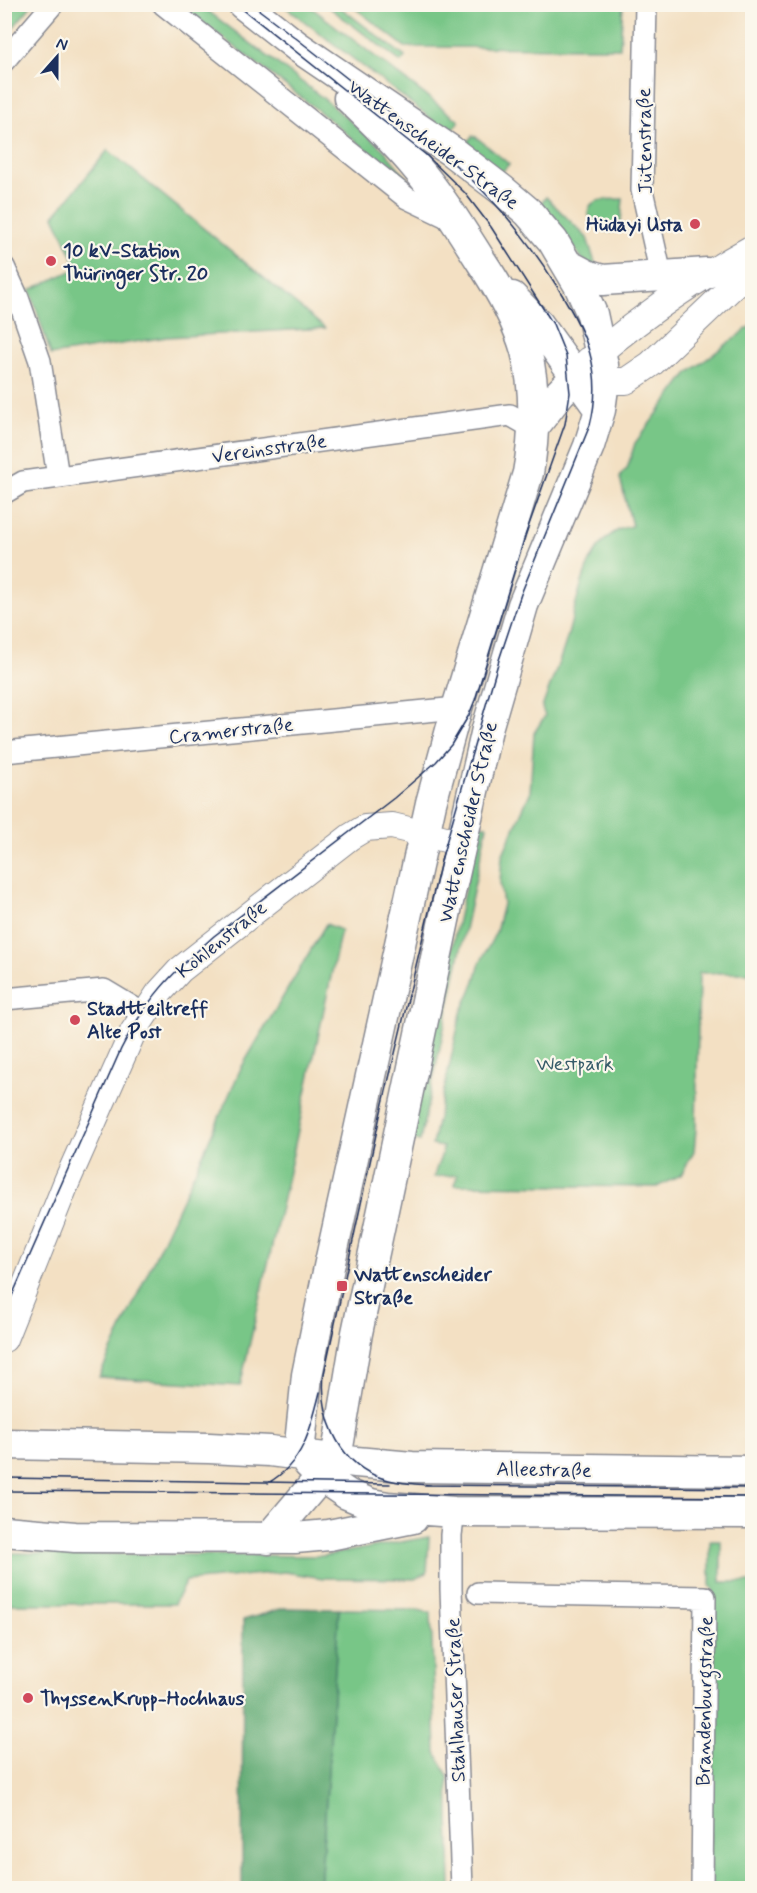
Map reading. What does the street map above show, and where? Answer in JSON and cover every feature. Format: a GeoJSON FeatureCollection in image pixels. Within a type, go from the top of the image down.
{"type":"FeatureCollection","features":[{"type":"Feature","properties":{"kind":"main road","name":"Wattenscheider Straße"},"geometry":{"type":"LineString","coordinates":[[243,4],[298,47],[451,150],[528,213],[553,241],[568,265],[592,314],[600,352]]}},
{"type":"Feature","properties":{"kind":"main road","name":"Wattenscheider Straße"},"geometry":{"type":"LineString","coordinates":[[298,47],[409,159],[456,221],[488,273],[518,329],[526,352],[530,375],[533,428],[528,473],[457,708],[424,834],[307,1375],[299,1454]]}},
{"type":"Feature","properties":{"kind":"main road"},"geometry":{"type":"LineString","coordinates":[[568,265],[589,276],[603,280],[707,273]]}},
{"type":"Feature","properties":{"kind":"main road","name":"Wattenscheider Straße"},"geometry":{"type":"LineString","coordinates":[[329,1468],[487,729],[523,605],[589,446],[600,410],[590,378],[488,273]]}},
{"type":"Feature","properties":{"kind":"main road"},"geometry":{"type":"LineString","coordinates":[[533,428],[590,378],[600,352]]}},
{"type":"Feature","properties":{"kind":"main road","name":"Alleestraße"},"geometry":{"type":"LineString","coordinates":[[4,1444],[209,1448],[299,1454],[329,1468],[753,1471]]}},
{"type":"Feature","properties":{"kind":"main road"},"geometry":{"type":"LineString","coordinates":[[268,1539],[329,1468]]}},
{"type":"Feature","properties":{"kind":"main road","name":"Alleestraße"},"geometry":{"type":"LineString","coordinates":[[329,1468],[347,1494],[387,1508],[454,1512],[753,1513]]}},
{"type":"Feature","properties":{"kind":"main road","name":"Alleestraße"},"geometry":{"type":"LineString","coordinates":[[4,1531],[75,1537],[268,1539],[329,1535],[454,1512]]}},
{"type":"Feature","properties":{"kind":"street"},"geometry":{"type":"LineString","coordinates":[[4,61],[53,4]]}},
{"type":"Feature","properties":{"kind":"street"},"geometry":{"type":"LineString","coordinates":[[163,4],[407,198],[456,221]]}},
{"type":"Feature","properties":{"kind":"street","name":"Jütenstraße"},"geometry":{"type":"LineString","coordinates":[[646,4],[642,190],[661,275]]}},
{"type":"Feature","properties":{"kind":"street"},"geometry":{"type":"LineString","coordinates":[[600,352],[641,318],[707,273],[753,248]]}},
{"type":"Feature","properties":{"kind":"street"},"geometry":{"type":"LineString","coordinates":[[4,267],[18,298],[40,361],[58,477]]}},
{"type":"Feature","properties":{"kind":"street"},"geometry":{"type":"LineString","coordinates":[[590,378],[626,381],[651,364],[753,268]]}},
{"type":"Feature","properties":{"kind":"street","name":"Vereinsstraße"},"geometry":{"type":"LineString","coordinates":[[4,493],[23,482],[510,415],[533,428]]}},
{"type":"Feature","properties":{"kind":"street","name":"Cramerstraße"},"geometry":{"type":"LineString","coordinates":[[4,752],[457,708]]}},
{"type":"Feature","properties":{"kind":"street","name":"Kohlenstraße"},"geometry":{"type":"LineString","coordinates":[[4,1338],[67,1181],[133,1032],[144,1014],[180,970],[350,837],[365,828],[382,826],[462,843]]}},
{"type":"Feature","properties":{"kind":"street"},"geometry":{"type":"LineString","coordinates":[[4,999],[104,990],[144,1014]]}},
{"type":"Feature","properties":{"kind":"street","name":"Stahlhauser Straße"},"geometry":{"type":"LineString","coordinates":[[454,1512],[451,1535],[451,1589],[462,1888]]}},
{"type":"Feature","properties":{"kind":"street","name":"Brandenburgstraße"},"geometry":{"type":"LineString","coordinates":[[478,1593],[705,1597],[702,1888]]}},
{"type":"Feature","properties":{"kind":"green space"},"geometry":{"type":"Polygon","coordinates":[[[4,5],[32,5],[5,37],[4,5]]]}},
{"type":"Feature","properties":{"kind":"green space"},"geometry":{"type":"Polygon","coordinates":[[[180,5],[200,5],[323,98],[384,150],[418,192],[315,108],[180,5]]]}},
{"type":"Feature","properties":{"kind":"green space"},"geometry":{"type":"Polygon","coordinates":[[[283,5],[308,5],[459,121],[450,133],[283,5]]]}},
{"type":"Feature","properties":{"kind":"green space"},"geometry":{"type":"Polygon","coordinates":[[[326,5],[337,5],[405,57],[401,62],[326,5]]]}},
{"type":"Feature","properties":{"kind":"green space"},"geometry":{"type":"Polygon","coordinates":[[[351,5],[623,5],[620,48],[405,47],[351,5]]]}},
{"type":"Feature","properties":{"kind":"green space"},"geometry":{"type":"Polygon","coordinates":[[[472,136],[509,164],[501,173],[467,147],[472,136]]]}},
{"type":"Feature","properties":{"kind":"green space"},"geometry":{"type":"Polygon","coordinates":[[[108,150],[325,328],[167,337],[51,355],[30,290],[78,268],[54,216],[108,150]]]}},
{"type":"Feature","properties":{"kind":"green space"},"geometry":{"type":"Polygon","coordinates":[[[546,197],[587,238],[597,269],[583,260],[540,205],[546,197]]]}},
{"type":"Feature","properties":{"kind":"green space"},"geometry":{"type":"Polygon","coordinates":[[[606,199],[623,199],[620,231],[608,232],[600,227],[603,222],[599,219],[596,224],[588,214],[589,208],[596,202],[606,199]]]}},
{"type":"Feature","properties":{"kind":"green space","name":"Westpark"},"geometry":{"type":"Polygon","coordinates":[[[752,325],[752,973],[699,973],[694,1151],[681,1175],[657,1187],[455,1185],[457,1175],[434,1177],[443,1147],[432,1145],[461,1013],[474,984],[480,963],[496,932],[503,904],[500,882],[502,856],[530,793],[534,733],[545,716],[542,708],[564,647],[580,588],[594,555],[604,541],[616,531],[632,526],[620,478],[627,469],[635,443],[687,374],[752,325]]]}},
{"type":"Feature","properties":{"kind":"green space"},"geometry":{"type":"Polygon","coordinates":[[[479,824],[487,826],[420,1141],[410,1139],[479,824]]]}},
{"type":"Feature","properties":{"kind":"green space"},"geometry":{"type":"Polygon","coordinates":[[[326,924],[341,930],[240,1386],[99,1377],[241,1068],[326,924]]]}},
{"type":"Feature","properties":{"kind":"green space"},"geometry":{"type":"Polygon","coordinates":[[[429,1537],[427,1573],[415,1579],[323,1578],[285,1572],[186,1581],[174,1604],[5,1604],[5,1553],[323,1556],[429,1537]]]}},
{"type":"Feature","properties":{"kind":"green space"},"geometry":{"type":"Polygon","coordinates":[[[710,1541],[721,1541],[721,1582],[752,1582],[752,1888],[709,1888],[713,1588],[710,1587],[710,1541]]]}},
{"type":"Feature","properties":{"kind":"green space"},"geometry":{"type":"Polygon","coordinates":[[[284,1608],[339,1609],[320,1888],[242,1888],[243,1620],[284,1608]]]}},
{"type":"Feature","properties":{"kind":"green space"},"geometry":{"type":"Polygon","coordinates":[[[339,1609],[418,1610],[431,1613],[436,1752],[448,1776],[451,1888],[320,1888],[339,1609]]]}},
{"type":"Feature","properties":{"kind":"tram line"},"geometry":{"type":"LineString","coordinates":[[4,1314],[121,1049],[140,1015],[161,988],[214,936],[394,798],[436,762],[451,745],[475,700],[525,536],[565,424],[570,393],[566,356],[553,324],[491,227],[465,193],[426,155],[236,4]]}},
{"type":"Feature","properties":{"kind":"tram line"},"geometry":{"type":"LineString","coordinates":[[251,4],[423,138],[485,193],[519,232],[558,288],[584,337],[593,370],[595,387],[590,425],[521,594],[499,660],[442,857],[380,1116],[324,1374],[323,1389],[328,1419],[341,1447],[350,1459],[376,1476],[403,1483],[431,1485]]}},
{"type":"Feature","properties":{"kind":"tram line"},"geometry":{"type":"LineString","coordinates":[[268,1483],[290,1466],[304,1444],[320,1392]]}},
{"type":"Feature","properties":{"kind":"tram line"},"geometry":{"type":"LineString","coordinates":[[4,1478],[390,1484]]}},
{"type":"Feature","properties":{"kind":"tram line"},"geometry":{"type":"LineString","coordinates":[[423,1485],[752,1488]]}},
{"type":"Feature","properties":{"kind":"tram line"},"geometry":{"type":"LineString","coordinates":[[4,1491],[752,1497]]}},
{"type":"Feature","properties":{"kind":"place","name":"Hüdayi Usta"},"geometry":{"type":"Point","coordinates":[695,224]}},
{"type":"Feature","properties":{"kind":"place","name":"10 kV-Station Thüringer Str. 20"},"geometry":{"type":"Point","coordinates":[51,261]}},
{"type":"Feature","properties":{"kind":"place","name":"Stadtteiltreff Alte Post"},"geometry":{"type":"Point","coordinates":[75,1020]}},
{"type":"Feature","properties":{"kind":"place","name":"Wattenscheider Straße"},"geometry":{"type":"Point","coordinates":[342,1286]}},
{"type":"Feature","properties":{"kind":"place","name":"ThyssenKrupp-Hochhaus"},"geometry":{"type":"Point","coordinates":[28,1698]}}]}
